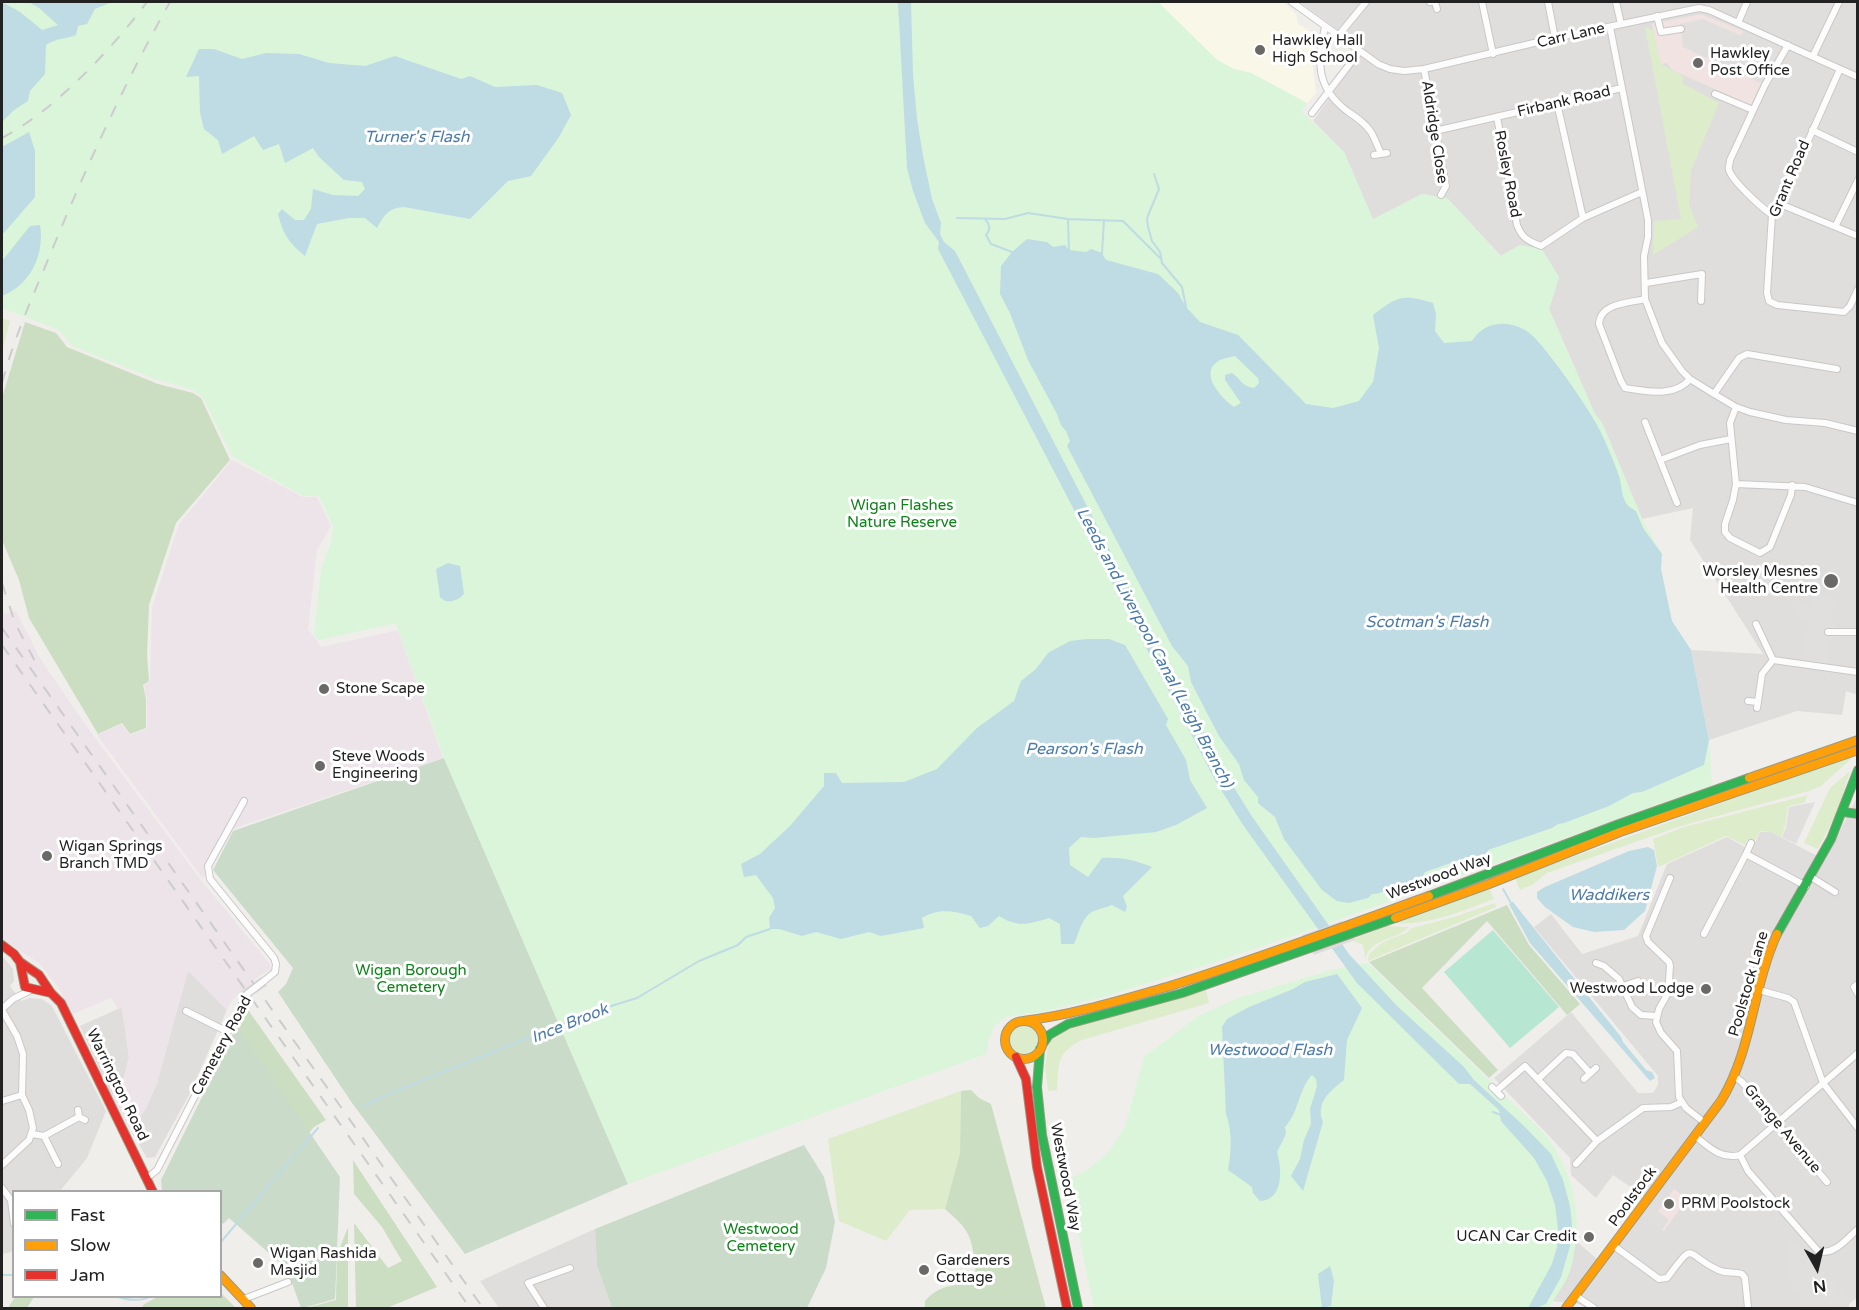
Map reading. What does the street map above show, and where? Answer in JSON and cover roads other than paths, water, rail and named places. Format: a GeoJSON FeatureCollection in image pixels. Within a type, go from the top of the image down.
{"type":"FeatureCollection","features":[{"type":"Feature","properties":{"kind":"main road","name":"Westwood Way"},"geometry":{"type":"LineString","coordinates":[[1078,1308],[1050,1184],[1036,1087],[1041,1047],[1049,1035],[1068,1024],[1182,993],[1308,944],[1346,925],[1484,876],[1619,824],[1857,740]]}},
{"type":"Feature","properties":{"kind":"main road","name":"Westwood Way"},"geometry":{"type":"LineString","coordinates":[[1023,1021],[1064,1015],[1351,933],[1489,884],[1620,832],[1856,751]]}},
{"type":"Feature","properties":{"kind":"main road","name":"Poolstock Lane"},"geometry":{"type":"LineString","coordinates":[[1721,1101],[1735,1077],[1747,1042],[1771,947],[1779,929],[1811,877],[1844,812],[1857,770]]}},
{"type":"Feature","properties":{"kind":"main road"},"geometry":{"type":"LineString","coordinates":[[1844,812],[1857,814]]}},
{"type":"Feature","properties":{"kind":"main road"},"geometry":{"type":"LineString","coordinates":[[2,945],[20,962],[37,973],[41,980],[40,986],[32,991]]}},
{"type":"Feature","properties":{"kind":"main road"},"geometry":{"type":"LineString","coordinates":[[20,962],[24,988],[51,993]]}},
{"type":"Feature","properties":{"kind":"main road"},"geometry":{"type":"LineString","coordinates":[[22,980],[26,973],[32,971]]}},
{"type":"Feature","properties":{"kind":"main road","name":"Warrington Road"},"geometry":{"type":"LineString","coordinates":[[41,980],[61,1003],[153,1190]]}},
{"type":"Feature","properties":{"kind":"main road"},"geometry":{"type":"LineString","coordinates":[[1023,1021],[1039,1028],[1041,1034],[1041,1047],[1037,1053],[1027,1059],[1012,1055],[1006,1046],[1005,1035],[1012,1025],[1023,1021]]}},
{"type":"Feature","properties":{"kind":"main road","name":"Westwood Way"},"geometry":{"type":"LineString","coordinates":[[1016,1057],[1021,1062],[1026,1077],[1037,1165],[1067,1308]]}},
{"type":"Feature","properties":{"kind":"main road","name":"Poolstock"},"geometry":{"type":"LineString","coordinates":[[1566,1308],[1721,1101]]}},
{"type":"Feature","properties":{"kind":"main road"},"geometry":{"type":"LineString","coordinates":[[222,1277],[251,1308]]}},
{"type":"Feature","properties":{"kind":"street","name":"Carr Lane"},"geometry":{"type":"LineString","coordinates":[[1292,2],[1378,64],[1404,71],[1424,69],[1555,38],[1704,8],[1857,77]]}},
{"type":"Feature","properties":{"kind":"street"},"geometry":{"type":"LineString","coordinates":[[1338,36],[1366,2]]}},
{"type":"Feature","properties":{"kind":"street"},"geometry":{"type":"LineString","coordinates":[[1482,2],[1493,54]]}},
{"type":"Feature","properties":{"kind":"street"},"geometry":{"type":"LineString","coordinates":[[1548,2],[1555,38]]}},
{"type":"Feature","properties":{"kind":"street"},"geometry":{"type":"LineString","coordinates":[[1616,2],[1621,24]]}},
{"type":"Feature","properties":{"kind":"street"},"geometry":{"type":"LineString","coordinates":[[1738,23],[1747,2]]}},
{"type":"Feature","properties":{"kind":"street"},"geometry":{"type":"LineString","coordinates":[[1813,56],[1839,2]]}},
{"type":"Feature","properties":{"kind":"street"},"geometry":{"type":"LineString","coordinates":[[1657,16],[1660,32],[1680,29]]}},
{"type":"Feature","properties":{"kind":"street"},"geometry":{"type":"LineString","coordinates":[[1325,27],[1321,44],[1322,81],[1329,93],[1359,119],[1371,133],[1381,154]]}},
{"type":"Feature","properties":{"kind":"street"},"geometry":{"type":"LineString","coordinates":[[1610,27],[1648,223],[1644,256],[1646,299],[1662,343],[1670,357],[1690,379],[1736,407],[1776,419],[1825,423],[1857,431]]}},
{"type":"Feature","properties":{"kind":"street"},"geometry":{"type":"LineString","coordinates":[[1772,215],[1758,205],[1729,170],[1730,160],[1753,110],[1774,67],[1788,45]]}},
{"type":"Feature","properties":{"kind":"street"},"geometry":{"type":"LineString","coordinates":[[1312,113],[1359,51]]}},
{"type":"Feature","properties":{"kind":"street","name":"Aldridge Close"},"geometry":{"type":"LineString","coordinates":[[1424,69],[1446,186],[1441,195]]}},
{"type":"Feature","properties":{"kind":"street","name":"Grant Road"},"geometry":{"type":"LineString","coordinates":[[1840,69],[1780,204],[1772,215],[1767,293],[1769,301],[1777,305],[1844,312],[1850,306],[1857,289]]}},
{"type":"Feature","properties":{"kind":"street","name":"Firbank Road"},"geometry":{"type":"LineString","coordinates":[[1435,131],[1622,88]]}},
{"type":"Feature","properties":{"kind":"street"},"geometry":{"type":"LineString","coordinates":[[1715,94],[1753,110]]}},
{"type":"Feature","properties":{"kind":"street"},"geometry":{"type":"LineString","coordinates":[[1557,104],[1583,218]]}},
{"type":"Feature","properties":{"kind":"street","name":"Rosley Road"},"geometry":{"type":"LineString","coordinates":[[1497,117],[1517,225],[1521,235],[1540,246],[1583,218],[1642,192]]}},
{"type":"Feature","properties":{"kind":"street"},"geometry":{"type":"LineString","coordinates":[[1812,129],[1857,152]]}},
{"type":"Feature","properties":{"kind":"street"},"geometry":{"type":"LineString","coordinates":[[1836,225],[1857,180]]}},
{"type":"Feature","properties":{"kind":"street"},"geometry":{"type":"LineString","coordinates":[[1780,204],[1836,225],[1857,236]]}},
{"type":"Feature","properties":{"kind":"street"},"geometry":{"type":"LineString","coordinates":[[1701,301],[1704,266]]}},
{"type":"Feature","properties":{"kind":"street"},"geometry":{"type":"LineString","coordinates":[[1646,283],[1702,274]]}},
{"type":"Feature","properties":{"kind":"street"},"geometry":{"type":"LineString","coordinates":[[1646,299],[1614,306],[1599,316],[1599,324],[1621,381],[1625,388],[1666,392],[1678,390],[1690,379]]}},
{"type":"Feature","properties":{"kind":"street"},"geometry":{"type":"LineString","coordinates":[[1714,394],[1739,358],[1747,354],[1837,369]]}},
{"type":"Feature","properties":{"kind":"street"},"geometry":{"type":"LineString","coordinates":[[1736,407],[1730,423],[1736,484],[1725,532],[1730,538],[1760,553],[1770,547],[1791,495],[1792,485]]}},
{"type":"Feature","properties":{"kind":"street"},"geometry":{"type":"LineString","coordinates":[[1645,422],[1677,503]]}},
{"type":"Feature","properties":{"kind":"street"},"geometry":{"type":"LineString","coordinates":[[1660,460],[1700,445],[1731,439]]}},
{"type":"Feature","properties":{"kind":"street"},"geometry":{"type":"LineString","coordinates":[[1736,484],[1805,487],[1857,503]]}},
{"type":"Feature","properties":{"kind":"street"},"geometry":{"type":"LineString","coordinates":[[1756,624],[1773,660]]}},
{"type":"Feature","properties":{"kind":"street"},"geometry":{"type":"LineString","coordinates":[[1828,632],[1857,632]]}},
{"type":"Feature","properties":{"kind":"street"},"geometry":{"type":"LineString","coordinates":[[1773,660],[1857,672]]}},
{"type":"Feature","properties":{"kind":"street"},"geometry":{"type":"LineString","coordinates":[[1748,701],[1757,705],[1762,674],[1773,660]]}},
{"type":"Feature","properties":{"kind":"street","name":"Cemetery Road"},"geometry":{"type":"LineString","coordinates":[[147,1178],[157,1170],[247,994],[275,972],[274,958],[210,879],[208,872],[208,866],[244,801]]}},
{"type":"Feature","properties":{"kind":"street"},"geometry":{"type":"LineString","coordinates":[[1704,934],[1751,843]]}},
{"type":"Feature","properties":{"kind":"street"},"geometry":{"type":"LineString","coordinates":[[1746,854],[1806,886]]}},
{"type":"Feature","properties":{"kind":"street"},"geometry":{"type":"LineString","coordinates":[[1811,877],[1835,892]]}},
{"type":"Feature","properties":{"kind":"street"},"geometry":{"type":"LineString","coordinates":[[1670,878],[1646,936],[1648,942],[1669,962],[1670,966],[1668,993],[1657,1016],[1658,1028],[1677,1051],[1678,1090],[1682,1102],[1705,1123]]}},
{"type":"Feature","properties":{"kind":"street"},"geometry":{"type":"LineString","coordinates":[[1596,963],[1605,964],[1623,986],[1632,1007],[1641,1015],[1657,1016]]}},
{"type":"Feature","properties":{"kind":"street"},"geometry":{"type":"LineString","coordinates":[[2,1165],[8,1156],[25,1144],[32,1134],[31,1119],[22,1095],[24,1054],[2,1010],[13,999],[22,980]]}},
{"type":"Feature","properties":{"kind":"street"},"geometry":{"type":"LineString","coordinates":[[1623,986],[1638,981]]}},
{"type":"Feature","properties":{"kind":"street"},"geometry":{"type":"LineString","coordinates":[[1857,984],[1854,987],[1857,994]]}},
{"type":"Feature","properties":{"kind":"street"},"geometry":{"type":"LineString","coordinates":[[1759,990],[1788,998],[1794,1002],[1823,1083],[1857,1128]]}},
{"type":"Feature","properties":{"kind":"street"},"geometry":{"type":"LineString","coordinates":[[13,999],[32,991]]}},
{"type":"Feature","properties":{"kind":"street"},"geometry":{"type":"LineString","coordinates":[[186,1011],[228,1032]]}},
{"type":"Feature","properties":{"kind":"street"},"geometry":{"type":"LineString","coordinates":[[1538,1078],[1566,1053],[1573,1054],[1590,1073]]}},
{"type":"Feature","properties":{"kind":"street"},"geometry":{"type":"LineString","coordinates":[[1695,1136],[1720,1155],[1730,1157],[1740,1155],[1857,1053]]}},
{"type":"Feature","properties":{"kind":"street"},"geometry":{"type":"LineString","coordinates":[[1496,1091],[1523,1063],[1596,1141]]}},
{"type":"Feature","properties":{"kind":"street"},"geometry":{"type":"LineString","coordinates":[[1584,1079],[1596,1068]]}},
{"type":"Feature","properties":{"kind":"street","name":"Grange Avenue"},"geometry":{"type":"LineString","coordinates":[[1735,1077],[1742,1082],[1827,1182]]}},
{"type":"Feature","properties":{"kind":"street"},"geometry":{"type":"LineString","coordinates":[[2,1101],[22,1095]]}},
{"type":"Feature","properties":{"kind":"street"},"geometry":{"type":"LineString","coordinates":[[1576,1164],[1596,1141],[1643,1108],[1671,1107],[1682,1102]]}},
{"type":"Feature","properties":{"kind":"street"},"geometry":{"type":"LineString","coordinates":[[32,1134],[44,1136],[80,1116]]}},
{"type":"Feature","properties":{"kind":"street"},"geometry":{"type":"LineString","coordinates":[[44,1136],[58,1164]]}},
{"type":"Feature","properties":{"kind":"street"},"geometry":{"type":"LineString","coordinates":[[1740,1155],[1748,1171],[1818,1251],[1825,1253],[1833,1250],[1857,1229]]}},
{"type":"Feature","properties":{"kind":"street"},"geometry":{"type":"LineString","coordinates":[[2,1188],[10,1200],[12,1212]]}},
{"type":"Feature","properties":{"kind":"street"},"geometry":{"type":"LineString","coordinates":[[1614,1246],[1659,1279],[1667,1278],[1684,1255],[1689,1252],[1721,1272],[1742,1274],[1745,1278],[1748,1308]]}},
{"type":"Feature","properties":{"kind":"street"},"geometry":{"type":"LineString","coordinates":[[544,1308],[528,1283],[570,1268]]}},
{"type":"Feature","properties":{"kind":"street"},"geometry":{"type":"LineString","coordinates":[[244,1299],[288,1282]]}},
{"type":"Feature","properties":{"kind":"street"},"geometry":{"type":"LineString","coordinates":[[1576,1296],[1594,1308]]}},
{"type":"Feature","properties":{"kind":"water"},"geometry":{"type":"Polygon","coordinates":[[[2,2],[20,12],[42,30],[58,25],[29,2],[112,2],[95,9],[87,24],[78,26],[76,35],[46,45],[45,74],[30,91],[28,101],[2,122],[2,2]]]}},
{"type":"Feature","properties":{"kind":"water","name":"Leeds and Liverpool Canal (Leigh Branch)"},"geometry":{"type":"Polygon","coordinates":[[[898,2],[911,2],[917,119],[932,199],[941,223],[940,234],[944,242],[955,251],[1226,775],[1253,818],[1349,954],[1397,1006],[1463,1066],[1474,1080],[1551,1154],[1563,1180],[1572,1224],[1570,1246],[1561,1277],[1546,1304],[1528,1308],[1552,1264],[1557,1247],[1558,1230],[1555,1205],[1547,1181],[1534,1158],[1501,1121],[1499,1110],[1470,1084],[1459,1084],[1357,983],[1243,825],[1215,780],[938,249],[939,242],[925,223],[907,168],[898,2]]]}},
{"type":"Feature","properties":{"kind":"water","name":"Turner's Flash"},"geometry":{"type":"Polygon","coordinates":[[[199,49],[214,49],[242,59],[266,53],[299,54],[329,63],[365,66],[395,56],[461,79],[470,76],[495,87],[537,85],[562,93],[571,115],[559,137],[531,176],[508,181],[470,219],[404,207],[387,213],[377,228],[365,218],[349,218],[317,224],[305,256],[287,238],[278,214],[282,209],[295,220],[304,220],[311,209],[313,189],[333,195],[358,196],[365,189],[362,182],[344,180],[319,157],[313,148],[285,163],[279,144],[263,150],[254,136],[222,154],[218,140],[204,129],[200,113],[199,76],[186,77],[199,49]]]}},
{"type":"Feature","properties":{"kind":"water"},"geometry":{"type":"Polygon","coordinates":[[[29,132],[35,151],[35,197],[2,235],[2,147],[29,132]]]}},
{"type":"Feature","properties":{"kind":"water"},"geometry":{"type":"Polygon","coordinates":[[[40,225],[40,247],[33,268],[28,277],[12,291],[2,296],[2,261],[30,226],[40,225]]]}},
{"type":"Feature","properties":{"kind":"water","name":"Scotman's Flash"},"geometry":{"type":"Polygon","coordinates":[[[1027,239],[1047,242],[1053,247],[1065,245],[1069,250],[1086,252],[1091,249],[1102,253],[1106,260],[1158,274],[1178,293],[1186,307],[1200,322],[1238,335],[1306,404],[1333,408],[1359,401],[1373,382],[1379,348],[1373,315],[1401,298],[1414,298],[1433,303],[1436,314],[1435,331],[1444,343],[1472,341],[1483,329],[1497,324],[1513,325],[1528,332],[1554,361],[1592,416],[1614,463],[1626,503],[1636,511],[1643,528],[1662,554],[1661,569],[1672,621],[1691,650],[1709,740],[1704,765],[1642,792],[1633,793],[1609,806],[1488,850],[1485,860],[1473,856],[1460,860],[1425,872],[1423,876],[1397,887],[1349,903],[1337,901],[1322,890],[1284,839],[1275,817],[1258,803],[1258,797],[1244,780],[1239,764],[1219,736],[1191,682],[1188,666],[1172,646],[1067,446],[1070,441],[1066,431],[1028,360],[1000,294],[1001,266],[1027,239]],[[1235,356],[1220,360],[1213,365],[1211,371],[1213,385],[1234,407],[1241,403],[1225,380],[1225,375],[1232,373],[1244,384],[1254,388],[1259,383],[1258,378],[1235,356]]]}},
{"type":"Feature","properties":{"kind":"water"},"geometry":{"type":"Polygon","coordinates":[[[448,563],[460,566],[464,594],[458,599],[445,601],[440,597],[436,569],[448,563]]]}},
{"type":"Feature","properties":{"kind":"water","name":"Pearson's Flash"},"geometry":{"type":"Polygon","coordinates":[[[1109,639],[1125,645],[1168,719],[1166,725],[1186,760],[1190,780],[1207,808],[1176,825],[1156,832],[1094,838],[1081,837],[1069,848],[1070,865],[1088,877],[1102,858],[1139,862],[1152,867],[1123,896],[1127,907],[1125,912],[1112,905],[1090,913],[1074,944],[1061,944],[1060,924],[1049,918],[1024,924],[999,916],[988,926],[980,928],[971,916],[946,911],[922,918],[924,928],[881,936],[869,932],[841,939],[816,932],[802,936],[779,929],[770,929],[769,918],[775,908],[773,898],[756,875],[744,877],[741,864],[760,854],[790,826],[824,786],[824,773],[836,773],[842,783],[904,782],[937,769],[977,728],[1014,701],[1021,681],[1036,669],[1048,653],[1070,641],[1109,639]]]}},
{"type":"Feature","properties":{"kind":"water","name":"Waddikers"},"geometry":{"type":"Polygon","coordinates":[[[1648,847],[1654,850],[1657,866],[1645,911],[1624,930],[1594,932],[1573,927],[1545,907],[1537,898],[1537,892],[1545,887],[1629,851],[1648,847]]]}},
{"type":"Feature","properties":{"kind":"water"},"geometry":{"type":"Polygon","coordinates":[[[1513,902],[1623,1042],[1655,1078],[1650,1081],[1530,943],[1509,904],[1513,902]]]}},
{"type":"Feature","properties":{"kind":"water","name":"Westwood Flash"},"geometry":{"type":"Polygon","coordinates":[[[1337,974],[1362,1008],[1347,1040],[1344,1080],[1329,1093],[1322,1103],[1323,1122],[1303,1191],[1291,1176],[1300,1159],[1304,1140],[1311,1124],[1310,1109],[1317,1086],[1316,1079],[1312,1075],[1304,1086],[1290,1121],[1285,1127],[1286,1134],[1277,1152],[1280,1174],[1277,1189],[1268,1199],[1260,1201],[1253,1193],[1252,1187],[1228,1170],[1231,1149],[1226,1114],[1222,1027],[1227,1019],[1249,1007],[1305,982],[1337,974]]]}},
{"type":"Feature","properties":{"kind":"water"},"geometry":{"type":"Polygon","coordinates":[[[1330,1266],[1334,1281],[1331,1306],[1322,1308],[1318,1274],[1330,1266]]]}},
{"type":"Feature","properties":{"kind":"waterway"},"geometry":{"type":"LineString","coordinates":[[1154,174],[1159,189],[1147,218],[1148,227],[1152,241],[1160,252],[1162,263],[1182,287],[1186,307]]}},
{"type":"Feature","properties":{"kind":"waterway"},"geometry":{"type":"LineString","coordinates":[[957,218],[1005,219],[1028,213],[1068,219],[1123,221],[1161,259]]}},
{"type":"Feature","properties":{"kind":"waterway"},"geometry":{"type":"LineString","coordinates":[[985,219],[989,227],[986,235],[991,244],[1012,252]]}},
{"type":"Feature","properties":{"kind":"waterway"},"geometry":{"type":"LineString","coordinates":[[1068,219],[1069,250]]}},
{"type":"Feature","properties":{"kind":"waterway"},"geometry":{"type":"LineString","coordinates":[[1102,253],[1104,220]]}},
{"type":"Feature","properties":{"kind":"waterway"},"geometry":{"type":"LineString","coordinates":[[1503,889],[1511,903]]}},
{"type":"Feature","properties":{"kind":"waterway","name":"Ince Brook"},"geometry":{"type":"LineString","coordinates":[[364,1106],[592,1012],[637,998],[699,961],[738,945],[746,937],[770,929]]}},
{"type":"Feature","properties":{"kind":"waterway"},"geometry":{"type":"LineString","coordinates":[[1493,1112],[1501,1115]]}},
{"type":"Feature","properties":{"kind":"waterway","name":"Ince Brook"},"geometry":{"type":"LineString","coordinates":[[222,1241],[318,1128]]}},
{"type":"Feature","properties":{"kind":"waterway","name":"Ince Brook"},"geometry":{"type":"LineString","coordinates":[[2,1275],[12,1275]]}},
{"type":"Feature","properties":{"kind":"waterway","name":"Ince Brook"},"geometry":{"type":"LineString","coordinates":[[121,1298],[133,1300],[146,1298]]}},
{"type":"Feature","properties":{"kind":"railway"},"geometry":{"type":"LineString","coordinates":[[2,138],[42,112],[81,78],[117,40],[147,2]]}},
{"type":"Feature","properties":{"kind":"railway"},"geometry":{"type":"LineString","coordinates":[[2,383],[12,349],[79,187],[122,93],[170,2]]}},
{"type":"Feature","properties":{"kind":"railway"},"geometry":{"type":"LineString","coordinates":[[2,583],[15,623],[39,669]]}},
{"type":"Feature","properties":{"kind":"railway"},"geometry":{"type":"LineString","coordinates":[[2,628],[483,1308]]}},
{"type":"Feature","properties":{"kind":"railway"},"geometry":{"type":"LineString","coordinates":[[2,645],[470,1308]]}},
{"type":"Feature","properties":{"kind":"place","name":"Hawkley Hall High School"},"geometry":{"type":"Point","coordinates":[1260,50]}},
{"type":"Feature","properties":{"kind":"place","name":"Hawkley Post Office"},"geometry":{"type":"Point","coordinates":[1698,63]}},
{"type":"Feature","properties":{"kind":"place","name":"Worsley Mesnes Health Centre"},"geometry":{"type":"Point","coordinates":[1831,581]}},
{"type":"Feature","properties":{"kind":"place","name":"Stone Scape"},"geometry":{"type":"Point","coordinates":[324,689]}},
{"type":"Feature","properties":{"kind":"place","name":"Steve Woods Engineering"},"geometry":{"type":"Point","coordinates":[320,766]}},
{"type":"Feature","properties":{"kind":"place","name":"Wigan Springs Branch TMD"},"geometry":{"type":"Point","coordinates":[47,856]}},
{"type":"Feature","properties":{"kind":"place","name":"Westwood Lodge"},"geometry":{"type":"Point","coordinates":[1706,989]}},
{"type":"Feature","properties":{"kind":"place","name":"PRM Poolstock"},"geometry":{"type":"Point","coordinates":[1669,1204]}},
{"type":"Feature","properties":{"kind":"place","name":"UCAN Car Credit"},"geometry":{"type":"Point","coordinates":[1589,1237]}},
{"type":"Feature","properties":{"kind":"place","name":"Wigan Rashida Masjid"},"geometry":{"type":"Point","coordinates":[258,1263]}},
{"type":"Feature","properties":{"kind":"place","name":"Gardeners Cottage"},"geometry":{"type":"Point","coordinates":[924,1270]}},
{"type":"Feature","properties":{"kind":"park label","name":"Wigan Flashes Nature Reserve"},"geometry":{"type":"Point","coordinates":[902,514]}},
{"type":"Feature","properties":{"kind":"park label","name":"Wigan Borough Cemetery"},"geometry":{"type":"Point","coordinates":[411,980]}},
{"type":"Feature","properties":{"kind":"park label","name":"Westwood Cemetery"},"geometry":{"type":"Point","coordinates":[761,1238]}}]}
